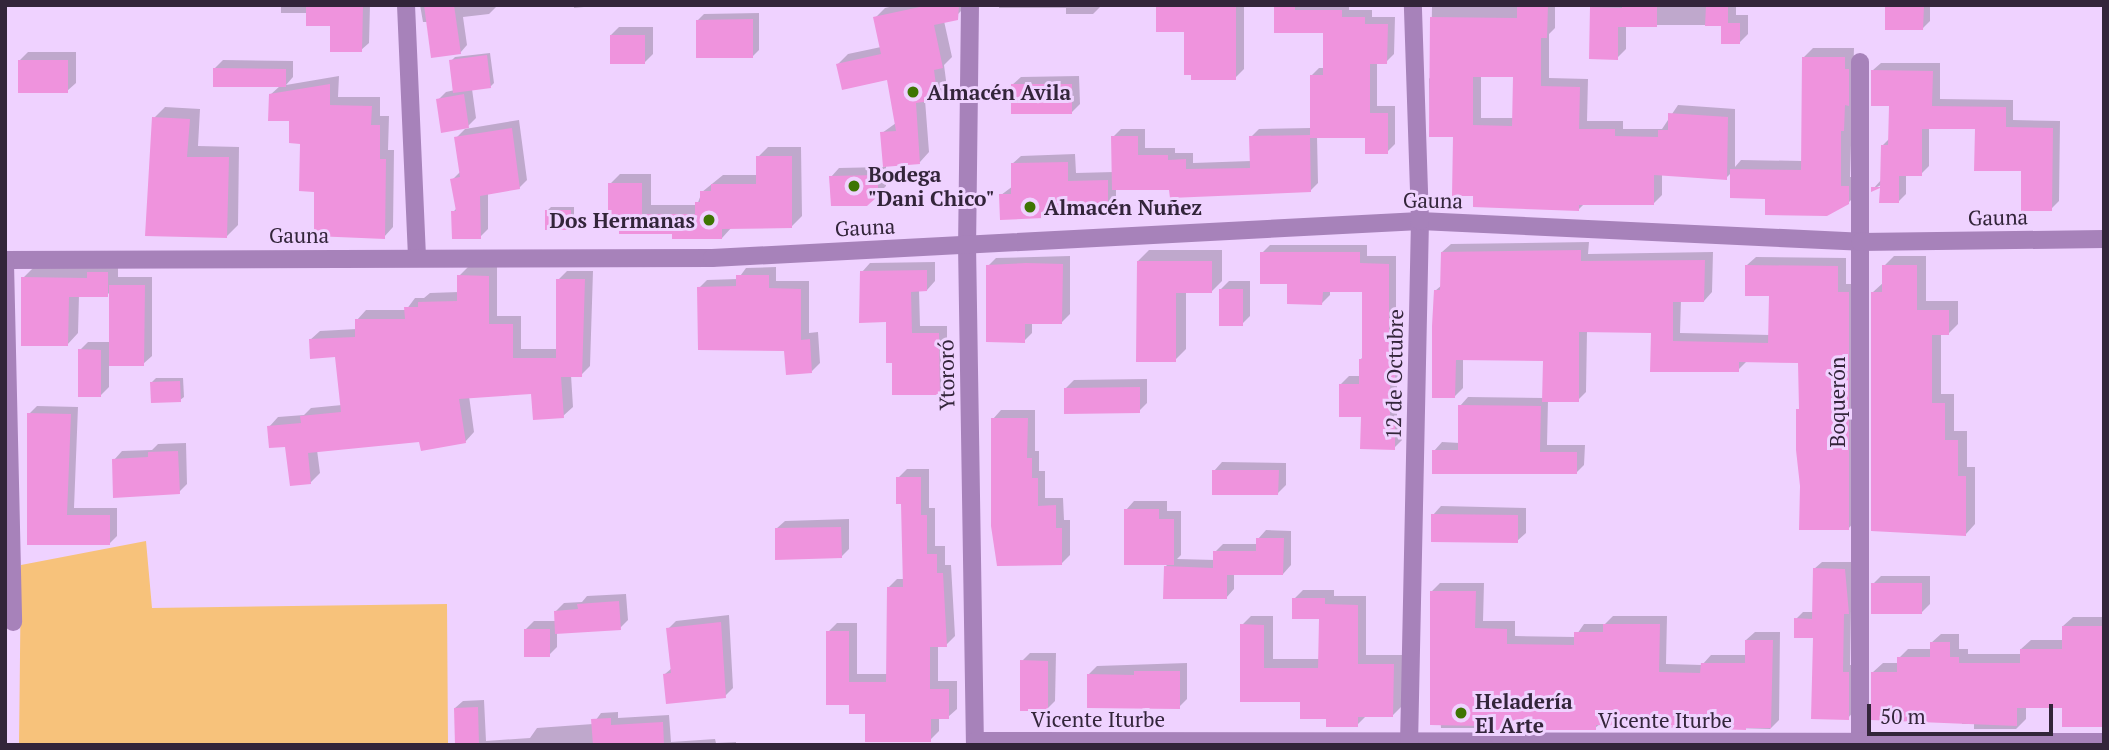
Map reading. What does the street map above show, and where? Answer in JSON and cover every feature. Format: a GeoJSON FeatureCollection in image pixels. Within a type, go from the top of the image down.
{"type":"FeatureCollection","features":[{"type":"Feature","properties":{"kind":"street"},"geometry":{"type":"LineString","coordinates":[[406,5],[417,257]]}},
{"type":"Feature","properties":{"kind":"street","name":"Ytororó"},"geometry":{"type":"LineString","coordinates":[[970,5],[967,244],[975,743]]}},
{"type":"Feature","properties":{"kind":"street","name":"12 de Octubre"},"geometry":{"type":"LineString","coordinates":[[1409,744],[1420,221],[1413,5]]}},
{"type":"Feature","properties":{"kind":"street","name":"Boquerón"},"geometry":{"type":"LineString","coordinates":[[1860,62],[1860,742]]}},
{"type":"Feature","properties":{"kind":"street","name":"Gauna"},"geometry":{"type":"LineString","coordinates":[[5,261],[417,257],[712,258],[1420,221],[1860,242],[2104,239]]}},
{"type":"Feature","properties":{"kind":"street"},"geometry":{"type":"LineString","coordinates":[[5,261],[13,622]]}},
{"type":"Feature","properties":{"kind":"street","name":"Vicente Iturbe"},"geometry":{"type":"LineString","coordinates":[[975,743],[2104,742]]}},
{"type":"Feature","properties":{"kind":"shaded area"},"geometry":{"type":"Polygon","coordinates":[[[146,541],[152,608],[447,604],[448,745],[19,745],[21,565],[146,541]]]}},
{"type":"Feature","properties":{"kind":"building"},"geometry":{"type":"Polygon","coordinates":[[[306,5],[363,5],[362,52],[330,52],[330,26],[306,26],[306,5]]]}},
{"type":"Feature","properties":{"kind":"building"},"geometry":{"type":"Polygon","coordinates":[[[424,5],[454,5],[461,54],[431,58],[424,5]]]}},
{"type":"Feature","properties":{"kind":"building"},"geometry":{"type":"Polygon","coordinates":[[[929,5],[959,5],[958,20],[934,25],[943,68],[934,70],[938,100],[916,103],[920,164],[883,167],[880,132],[896,131],[887,80],[842,90],[836,64],[881,54],[873,17],[929,5]]]}},
{"type":"Feature","properties":{"kind":"building"},"geometry":{"type":"Polygon","coordinates":[[[1156,5],[1236,5],[1236,80],[1191,80],[1191,75],[1184,75],[1184,32],[1156,32],[1156,5]]]}},
{"type":"Feature","properties":{"kind":"building"},"geometry":{"type":"Polygon","coordinates":[[[1274,5],[1295,5],[1295,10],[1342,10],[1342,17],[1365,17],[1365,24],[1388,24],[1387,64],[1370,64],[1370,113],[1388,113],[1388,154],[1365,154],[1365,138],[1310,138],[1311,192],[1170,198],[1169,190],[1112,190],[1111,136],[1138,136],[1138,155],[1168,155],[1168,160],[1186,159],[1186,169],[1250,168],[1249,136],[1310,135],[1310,75],[1323,75],[1323,33],[1274,33],[1274,5]]]}},
{"type":"Feature","properties":{"kind":"building"},"geometry":{"type":"Polygon","coordinates":[[[1517,5],[1548,5],[1547,38],[1541,38],[1541,86],[1580,87],[1579,129],[1615,129],[1615,136],[1658,137],[1658,130],[1668,130],[1668,113],[1728,117],[1727,180],[1654,175],[1654,205],[1579,205],[1579,211],[1473,207],[1473,196],[1452,196],[1453,137],[1429,137],[1430,17],[1517,18],[1517,5]],[[1473,77],[1473,125],[1512,126],[1513,77],[1473,77]]]}},
{"type":"Feature","properties":{"kind":"building"},"geometry":{"type":"Polygon","coordinates":[[[1622,5],[1657,5],[1657,27],[1618,27],[1618,60],[1589,59],[1590,7],[1622,8],[1622,5]]]}},
{"type":"Feature","properties":{"kind":"building"},"geometry":{"type":"Polygon","coordinates":[[[1706,5],[1728,5],[1728,23],[1740,23],[1740,44],[1721,44],[1721,26],[1705,26],[1706,5]]]}},
{"type":"Feature","properties":{"kind":"building"},"geometry":{"type":"Polygon","coordinates":[[[1885,5],[1924,5],[1923,30],[1885,30],[1885,5]]]}},
{"type":"Feature","properties":{"kind":"building"},"geometry":{"type":"Polygon","coordinates":[[[753,19],[753,58],[696,58],[696,20],[753,19]]]}},
{"type":"Feature","properties":{"kind":"building"},"geometry":{"type":"Polygon","coordinates":[[[610,35],[645,35],[645,64],[610,64],[610,35]]]}},
{"type":"Feature","properties":{"kind":"building"},"geometry":{"type":"Polygon","coordinates":[[[487,55],[491,88],[453,93],[449,60],[487,55]]]}},
{"type":"Feature","properties":{"kind":"building"},"geometry":{"type":"Polygon","coordinates":[[[1802,57],[1845,57],[1845,69],[1849,69],[1849,106],[1845,105],[1844,131],[1841,131],[1841,186],[1849,186],[1849,204],[1827,216],[1765,215],[1765,199],[1730,198],[1730,169],[1801,170],[1802,57]]]}},
{"type":"Feature","properties":{"kind":"building"},"geometry":{"type":"Polygon","coordinates":[[[18,60],[68,60],[68,93],[18,93],[18,60]]]}},
{"type":"Feature","properties":{"kind":"building"},"geometry":{"type":"Polygon","coordinates":[[[213,68],[286,69],[286,87],[213,87],[213,68]]]}},
{"type":"Feature","properties":{"kind":"building"},"geometry":{"type":"Polygon","coordinates":[[[1871,70],[1933,71],[1932,106],[2006,107],[2006,127],[2053,128],[2052,211],[2021,211],[2021,171],[1974,171],[1975,129],[1922,129],[1922,176],[1899,176],[1899,203],[1879,203],[1880,188],[1871,192],[1871,187],[1880,187],[1881,145],[1888,145],[1889,106],[1871,106],[1871,70]]]}},
{"type":"Feature","properties":{"kind":"building"},"geometry":{"type":"Polygon","coordinates":[[[330,84],[330,105],[372,106],[371,125],[380,125],[380,159],[386,159],[385,239],[314,236],[314,192],[299,191],[300,144],[289,143],[289,121],[268,121],[269,94],[330,84]]]}},
{"type":"Feature","properties":{"kind":"building"},"geometry":{"type":"Polygon","coordinates":[[[1011,84],[1072,84],[1072,114],[1011,114],[1011,84]]]}},
{"type":"Feature","properties":{"kind":"building"},"geometry":{"type":"Polygon","coordinates":[[[464,94],[469,128],[441,133],[436,99],[464,94]]]}},
{"type":"Feature","properties":{"kind":"building"},"geometry":{"type":"Polygon","coordinates":[[[152,117],[190,119],[187,157],[229,157],[227,238],[145,236],[152,117]]]}},
{"type":"Feature","properties":{"kind":"building"},"geometry":{"type":"Polygon","coordinates":[[[512,128],[520,189],[480,196],[481,239],[452,239],[451,211],[456,211],[450,179],[460,177],[454,137],[512,128]]]}},
{"type":"Feature","properties":{"kind":"building"},"geometry":{"type":"Polygon","coordinates":[[[756,156],[792,156],[792,228],[722,229],[722,239],[672,239],[672,234],[619,234],[619,216],[608,216],[608,183],[642,183],[642,214],[695,214],[695,202],[700,202],[700,191],[711,191],[711,184],[756,184],[756,156]]]}},
{"type":"Feature","properties":{"kind":"building"},"geometry":{"type":"Polygon","coordinates":[[[1068,162],[1068,181],[1108,180],[1108,215],[1000,220],[999,194],[1011,194],[1011,163],[1068,162]]]}},
{"type":"Feature","properties":{"kind":"building","name":"Bodega \"Dani Chico\""},"geometry":{"type":"Polygon","coordinates":[[[878,175],[878,196],[867,206],[831,206],[829,176],[878,175]]]}},
{"type":"Feature","properties":{"kind":"building"},"geometry":{"type":"Polygon","coordinates":[[[545,210],[571,210],[571,230],[545,230],[545,210]]]}},
{"type":"Feature","properties":{"kind":"building"},"geometry":{"type":"Polygon","coordinates":[[[1581,250],[1581,261],[1705,260],[1704,302],[1673,302],[1673,341],[1768,343],[1769,296],[1745,296],[1745,265],[1838,266],[1838,292],[1849,292],[1849,530],[1799,530],[1800,486],[1796,450],[1798,363],[1739,362],[1739,372],[1650,372],[1651,333],[1579,332],[1579,402],[1542,402],[1543,361],[1456,360],[1455,398],[1432,398],[1434,290],[1440,290],[1441,252],[1581,250]]]}},
{"type":"Feature","properties":{"kind":"building"},"geometry":{"type":"Polygon","coordinates":[[[1260,252],[1360,252],[1360,263],[1389,264],[1389,359],[1395,359],[1395,381],[1390,381],[1390,424],[1395,425],[1395,450],[1360,449],[1361,417],[1339,417],[1339,384],[1359,384],[1359,359],[1362,359],[1362,292],[1323,292],[1322,305],[1287,304],[1287,284],[1260,284],[1260,252]]]}},
{"type":"Feature","properties":{"kind":"building"},"geometry":{"type":"Polygon","coordinates":[[[1137,261],[1212,261],[1212,293],[1176,293],[1176,362],[1136,362],[1137,261]]]}},
{"type":"Feature","properties":{"kind":"building"},"geometry":{"type":"Polygon","coordinates":[[[1063,264],[1062,324],[1025,324],[1025,343],[986,342],[986,265],[1063,264]]]}},
{"type":"Feature","properties":{"kind":"building"},"geometry":{"type":"Polygon","coordinates":[[[1882,265],[1917,265],[1917,310],[1949,310],[1949,335],[1932,335],[1932,403],[1945,403],[1945,440],[1958,440],[1958,476],[1966,476],[1966,536],[1871,531],[1871,292],[1882,292],[1882,265]]]}},
{"type":"Feature","properties":{"kind":"building"},"geometry":{"type":"Polygon","coordinates":[[[927,270],[927,291],[911,292],[912,333],[939,333],[940,395],[892,395],[892,363],[886,363],[886,322],[859,323],[860,271],[927,270]]]}},
{"type":"Feature","properties":{"kind":"building"},"geometry":{"type":"Polygon","coordinates":[[[87,272],[108,272],[108,297],[69,297],[68,346],[21,346],[21,277],[87,278],[87,272]]]}},
{"type":"Feature","properties":{"kind":"building"},"geometry":{"type":"Polygon","coordinates":[[[457,275],[489,276],[489,324],[513,324],[513,358],[556,358],[556,279],[585,279],[582,377],[561,377],[564,418],[533,420],[531,394],[459,399],[466,443],[421,451],[419,442],[308,453],[311,484],[290,486],[285,447],[269,448],[267,426],[301,423],[300,416],[341,412],[335,357],[310,359],[309,339],[355,337],[355,319],[405,319],[404,307],[418,307],[418,302],[457,301],[457,275]]]}},
{"type":"Feature","properties":{"kind":"building"},"geometry":{"type":"Polygon","coordinates":[[[736,275],[769,275],[769,288],[801,289],[801,340],[810,339],[812,373],[786,375],[784,351],[698,350],[697,287],[736,286],[736,275]]]}},
{"type":"Feature","properties":{"kind":"building"},"geometry":{"type":"Polygon","coordinates":[[[109,285],[145,285],[144,366],[109,366],[109,285]]]}},
{"type":"Feature","properties":{"kind":"building"},"geometry":{"type":"Polygon","coordinates":[[[1219,289],[1243,289],[1243,326],[1219,326],[1219,289]]]}},
{"type":"Feature","properties":{"kind":"building"},"geometry":{"type":"Polygon","coordinates":[[[78,349],[101,350],[101,397],[78,397],[78,349]]]}},
{"type":"Feature","properties":{"kind":"building"},"geometry":{"type":"Polygon","coordinates":[[[180,381],[181,402],[151,403],[150,382],[180,381]]]}},
{"type":"Feature","properties":{"kind":"building"},"geometry":{"type":"Polygon","coordinates":[[[1140,387],[1140,413],[1064,414],[1064,388],[1140,387]]]}},
{"type":"Feature","properties":{"kind":"building"},"geometry":{"type":"Polygon","coordinates":[[[1458,405],[1541,406],[1540,452],[1577,452],[1577,474],[1432,474],[1432,450],[1458,450],[1458,405]]]}},
{"type":"Feature","properties":{"kind":"building"},"geometry":{"type":"Polygon","coordinates":[[[27,413],[71,414],[67,515],[110,515],[110,545],[27,545],[27,413]]]}},
{"type":"Feature","properties":{"kind":"building"},"geometry":{"type":"Polygon","coordinates":[[[991,418],[1028,418],[1027,458],[1032,458],[1032,478],[1038,478],[1038,506],[1056,505],[1056,528],[1062,528],[1062,565],[997,566],[991,526],[991,418]]]}},
{"type":"Feature","properties":{"kind":"building"},"geometry":{"type":"Polygon","coordinates":[[[178,451],[180,494],[113,498],[112,459],[148,457],[148,452],[178,451]]]}},
{"type":"Feature","properties":{"kind":"building"},"geometry":{"type":"Polygon","coordinates":[[[1212,470],[1279,470],[1278,495],[1212,495],[1212,470]]]}},
{"type":"Feature","properties":{"kind":"building"},"geometry":{"type":"Polygon","coordinates":[[[896,477],[921,477],[921,515],[927,515],[927,554],[937,554],[937,573],[943,573],[947,647],[930,647],[930,689],[949,689],[949,719],[931,719],[931,742],[865,742],[865,714],[849,714],[849,705],[826,705],[826,631],[849,631],[849,682],[886,682],[887,587],[903,587],[901,504],[896,504],[896,477]]]}},
{"type":"Feature","properties":{"kind":"building"},"geometry":{"type":"Polygon","coordinates":[[[1124,509],[1159,509],[1159,519],[1174,519],[1174,565],[1124,565],[1124,509]]]}},
{"type":"Feature","properties":{"kind":"building"},"geometry":{"type":"Polygon","coordinates":[[[1431,514],[1518,515],[1518,543],[1431,542],[1431,514]]]}},
{"type":"Feature","properties":{"kind":"building"},"geometry":{"type":"Polygon","coordinates":[[[841,527],[842,558],[775,560],[775,528],[841,527]]]}},
{"type":"Feature","properties":{"kind":"building"},"geometry":{"type":"Polygon","coordinates":[[[1256,538],[1284,538],[1283,575],[1227,575],[1227,599],[1163,599],[1164,566],[1213,568],[1213,551],[1256,551],[1256,538]]]}},
{"type":"Feature","properties":{"kind":"building"},"geometry":{"type":"Polygon","coordinates":[[[1813,568],[1845,569],[1849,614],[1844,614],[1843,672],[1849,672],[1849,720],[1811,719],[1813,638],[1794,638],[1794,618],[1812,619],[1813,568]]]}},
{"type":"Feature","properties":{"kind":"building"},"geometry":{"type":"Polygon","coordinates":[[[1871,583],[1922,583],[1922,614],[1871,614],[1871,583]]]}},
{"type":"Feature","properties":{"kind":"building"},"geometry":{"type":"Polygon","coordinates":[[[1430,591],[1476,591],[1475,628],[1507,629],[1507,644],[1574,645],[1574,632],[1603,632],[1603,624],[1660,624],[1659,672],[1700,673],[1701,663],[1745,663],[1745,640],[1773,640],[1771,728],[1746,730],[1596,725],[1596,730],[1482,730],[1482,726],[1430,725],[1430,591]]]}},
{"type":"Feature","properties":{"kind":"building"},"geometry":{"type":"Polygon","coordinates":[[[1292,598],[1325,598],[1325,604],[1358,605],[1358,664],[1394,664],[1393,717],[1358,717],[1358,727],[1326,727],[1326,719],[1300,719],[1300,702],[1240,702],[1240,624],[1264,625],[1264,668],[1318,668],[1319,619],[1292,619],[1292,598]]]}},
{"type":"Feature","properties":{"kind":"building"},"geometry":{"type":"Polygon","coordinates":[[[619,601],[621,630],[555,634],[554,611],[578,609],[577,604],[619,601]]]}},
{"type":"Feature","properties":{"kind":"building"},"geometry":{"type":"Polygon","coordinates":[[[721,622],[726,698],[666,704],[663,674],[671,673],[666,628],[721,622]]]}},
{"type":"Feature","properties":{"kind":"building"},"geometry":{"type":"Polygon","coordinates":[[[2062,626],[2103,626],[2103,727],[2062,727],[2062,708],[2017,708],[2017,726],[1871,720],[1871,672],[1897,672],[1897,657],[1930,657],[1930,642],[1950,642],[1950,657],[1959,657],[1959,663],[2020,663],[2020,649],[2062,649],[2062,626]]]}},
{"type":"Feature","properties":{"kind":"building"},"geometry":{"type":"Polygon","coordinates":[[[524,629],[550,629],[550,657],[524,657],[524,629]]]}},
{"type":"Feature","properties":{"kind":"building"},"geometry":{"type":"Polygon","coordinates":[[[1020,660],[1048,661],[1048,711],[1020,711],[1020,660]]]}},
{"type":"Feature","properties":{"kind":"building"},"geometry":{"type":"Polygon","coordinates":[[[1134,671],[1180,671],[1180,709],[1087,708],[1087,674],[1134,675],[1134,671]]]}},
{"type":"Feature","properties":{"kind":"building"},"geometry":{"type":"Polygon","coordinates":[[[478,707],[479,745],[455,745],[454,708],[478,707]]]}},
{"type":"Feature","properties":{"kind":"building"},"geometry":{"type":"Polygon","coordinates":[[[611,718],[611,725],[663,722],[664,745],[593,745],[591,719],[611,718]]]}},
{"type":"Feature","properties":{"kind":"place","name":"Almacén Avila"},"geometry":{"type":"Point","coordinates":[913,92]}},
{"type":"Feature","properties":{"kind":"place","name":"Bodega \"Dani Chico\""},"geometry":{"type":"Point","coordinates":[854,186]}},
{"type":"Feature","properties":{"kind":"place","name":"Almacén Nuñez"},"geometry":{"type":"Point","coordinates":[1030,207]}},
{"type":"Feature","properties":{"kind":"place","name":"Dos Hermanas"},"geometry":{"type":"Point","coordinates":[709,220]}},
{"type":"Feature","properties":{"kind":"place","name":"Heladería El Arte"},"geometry":{"type":"Point","coordinates":[1461,713]}}]}
